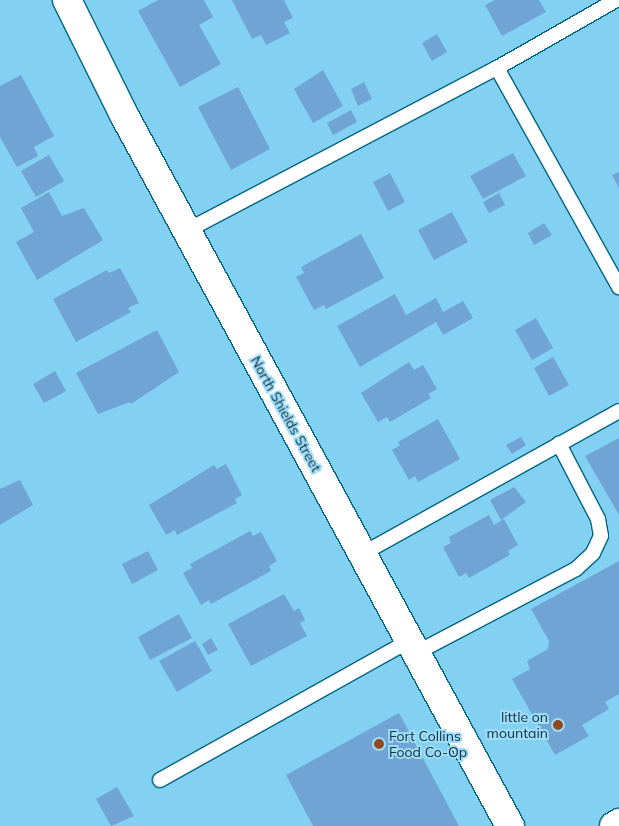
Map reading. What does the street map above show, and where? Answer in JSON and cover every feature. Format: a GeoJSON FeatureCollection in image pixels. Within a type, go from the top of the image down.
{"type":"FeatureCollection","features":[{"type":"Feature","properties":{"kind":"main road","name":"North Shields Street"},"geometry":{"type":"LineString","coordinates":[[67,0],[186,231],[510,826]]}},
{"type":"Feature","properties":{"kind":"main road"},"geometry":{"type":"LineString","coordinates":[[614,826],[619,823]]}},
{"type":"Feature","properties":{"kind":"lane"},"geometry":{"type":"LineString","coordinates":[[186,231],[497,68],[616,0]]}},
{"type":"Feature","properties":{"kind":"lane"},"geometry":{"type":"LineString","coordinates":[[497,68],[619,287]]}},
{"type":"Feature","properties":{"kind":"lane"},"geometry":{"type":"LineString","coordinates":[[362,554],[619,411]]}},
{"type":"Feature","properties":{"kind":"lane"},"geometry":{"type":"LineString","coordinates":[[160,780],[412,647],[576,569],[593,553],[601,536],[598,519],[559,444]]}},
{"type":"Feature","properties":{"kind":"building"},"geometry":{"type":"Polygon","coordinates":[[[158,0],[204,0],[213,17],[199,25],[221,64],[180,87],[138,11],[158,0]]]}},
{"type":"Feature","properties":{"kind":"building"},"geometry":{"type":"Polygon","coordinates":[[[232,0],[284,0],[293,18],[284,22],[290,33],[266,45],[261,35],[252,39],[232,0]]]}},
{"type":"Feature","properties":{"kind":"building"},"geometry":{"type":"Polygon","coordinates":[[[495,0],[539,0],[546,12],[502,36],[485,5],[495,0]]]}},
{"type":"Feature","properties":{"kind":"building"},"geometry":{"type":"Polygon","coordinates":[[[437,34],[447,52],[432,61],[422,43],[437,34]]]}},
{"type":"Feature","properties":{"kind":"building"},"geometry":{"type":"Polygon","coordinates":[[[323,70],[343,106],[313,123],[294,89],[323,70]]]}},
{"type":"Feature","properties":{"kind":"building"},"geometry":{"type":"Polygon","coordinates":[[[21,75],[54,136],[34,147],[38,156],[17,167],[0,137],[0,86],[21,75]]]}},
{"type":"Feature","properties":{"kind":"building"},"geometry":{"type":"Polygon","coordinates":[[[364,82],[372,99],[358,106],[351,89],[364,82]]]}},
{"type":"Feature","properties":{"kind":"building"},"geometry":{"type":"Polygon","coordinates":[[[238,87],[270,149],[231,170],[198,107],[238,87]]]}},
{"type":"Feature","properties":{"kind":"building"},"geometry":{"type":"Polygon","coordinates":[[[351,110],[357,122],[333,135],[327,123],[351,110]]]}},
{"type":"Feature","properties":{"kind":"building"},"geometry":{"type":"Polygon","coordinates":[[[513,153],[526,176],[483,199],[470,176],[513,153]]]}},
{"type":"Feature","properties":{"kind":"building"},"geometry":{"type":"Polygon","coordinates":[[[49,155],[64,181],[36,197],[21,171],[49,155]]]}},
{"type":"Feature","properties":{"kind":"building"},"geometry":{"type":"Polygon","coordinates":[[[619,172],[619,188],[612,175],[619,172]]]}},
{"type":"Feature","properties":{"kind":"building"},"geometry":{"type":"Polygon","coordinates":[[[390,173],[405,202],[388,211],[373,182],[390,173]]]}},
{"type":"Feature","properties":{"kind":"building"},"geometry":{"type":"Polygon","coordinates":[[[49,192],[62,216],[84,208],[103,240],[37,280],[16,242],[34,232],[21,208],[49,192]]]}},
{"type":"Feature","properties":{"kind":"building"},"geometry":{"type":"Polygon","coordinates":[[[499,193],[505,205],[489,213],[483,202],[499,193]]]}},
{"type":"Feature","properties":{"kind":"building"},"geometry":{"type":"Polygon","coordinates":[[[452,212],[468,242],[434,260],[418,230],[452,212]]]}},
{"type":"Feature","properties":{"kind":"building"},"geometry":{"type":"Polygon","coordinates":[[[544,223],[552,235],[534,245],[528,233],[544,223]]]}},
{"type":"Feature","properties":{"kind":"building"},"geometry":{"type":"Polygon","coordinates":[[[361,234],[384,278],[326,309],[324,305],[314,310],[296,277],[304,273],[301,267],[361,234]]]}},
{"type":"Feature","properties":{"kind":"building"},"geometry":{"type":"Polygon","coordinates":[[[120,268],[139,303],[128,308],[131,312],[76,342],[53,299],[107,270],[109,273],[120,268]]]}},
{"type":"Feature","properties":{"kind":"building"},"geometry":{"type":"Polygon","coordinates":[[[395,294],[406,315],[436,298],[443,312],[463,301],[473,318],[443,335],[436,322],[360,367],[337,326],[395,294]]]}},
{"type":"Feature","properties":{"kind":"building"},"geometry":{"type":"Polygon","coordinates":[[[536,318],[553,348],[532,360],[515,330],[536,318]]]}},
{"type":"Feature","properties":{"kind":"building"},"geometry":{"type":"Polygon","coordinates":[[[157,330],[179,372],[131,404],[130,402],[98,414],[76,373],[157,330]]]}},
{"type":"Feature","properties":{"kind":"building"},"geometry":{"type":"Polygon","coordinates":[[[553,357],[569,385],[549,396],[534,368],[553,357]]]}},
{"type":"Feature","properties":{"kind":"building"},"geometry":{"type":"Polygon","coordinates":[[[409,362],[414,370],[423,365],[437,389],[428,394],[431,398],[390,422],[387,417],[378,422],[361,393],[409,362]]]}},
{"type":"Feature","properties":{"kind":"building"},"geometry":{"type":"Polygon","coordinates":[[[55,371],[66,391],[44,403],[33,384],[55,371]]]}},
{"type":"Feature","properties":{"kind":"building"},"geometry":{"type":"Polygon","coordinates":[[[438,419],[460,459],[418,482],[415,476],[409,480],[392,450],[400,445],[398,442],[438,419]]]}},
{"type":"Feature","properties":{"kind":"building"},"geometry":{"type":"Polygon","coordinates":[[[521,437],[526,445],[512,454],[506,445],[521,437]]]}},
{"type":"Feature","properties":{"kind":"building"},"geometry":{"type":"Polygon","coordinates":[[[619,438],[619,515],[585,456],[619,438]]]}},
{"type":"Feature","properties":{"kind":"building"},"geometry":{"type":"Polygon","coordinates":[[[226,464],[242,495],[235,499],[237,503],[177,535],[175,530],[166,535],[149,505],[214,465],[217,469],[226,464]]]}},
{"type":"Feature","properties":{"kind":"building"},"geometry":{"type":"Polygon","coordinates":[[[20,480],[33,505],[0,525],[0,489],[20,480]]]}},
{"type":"Feature","properties":{"kind":"building"},"geometry":{"type":"Polygon","coordinates":[[[514,487],[526,502],[501,520],[490,500],[514,487]]]}},
{"type":"Feature","properties":{"kind":"building"},"geometry":{"type":"Polygon","coordinates":[[[489,515],[494,525],[504,519],[518,545],[508,551],[510,555],[469,578],[466,573],[459,577],[443,547],[451,543],[449,537],[489,515]]]}},
{"type":"Feature","properties":{"kind":"building"},"geometry":{"type":"Polygon","coordinates":[[[250,531],[253,536],[261,532],[277,561],[269,566],[271,571],[211,604],[209,600],[201,605],[183,573],[192,568],[190,564],[250,531]]]}},
{"type":"Feature","properties":{"kind":"building"},"geometry":{"type":"Polygon","coordinates":[[[148,551],[158,570],[132,584],[122,564],[148,551]]]}},
{"type":"Feature","properties":{"kind":"building"},"geometry":{"type":"Polygon","coordinates":[[[619,561],[619,694],[605,702],[609,709],[582,725],[589,736],[555,755],[512,679],[530,669],[527,661],[548,649],[549,641],[531,609],[619,561]]]}},
{"type":"Feature","properties":{"kind":"building"},"geometry":{"type":"Polygon","coordinates":[[[284,594],[294,611],[299,608],[305,620],[300,623],[307,636],[251,666],[228,624],[284,594]]]}},
{"type":"Feature","properties":{"kind":"building"},"geometry":{"type":"Polygon","coordinates":[[[179,614],[192,638],[150,660],[138,637],[179,614]]]}},
{"type":"Feature","properties":{"kind":"building"},"geometry":{"type":"Polygon","coordinates":[[[211,638],[218,650],[208,655],[202,644],[211,638]]]}},
{"type":"Feature","properties":{"kind":"building"},"geometry":{"type":"Polygon","coordinates":[[[195,641],[212,671],[177,692],[159,661],[195,641]]]}},
{"type":"Feature","properties":{"kind":"building","name":"Fort Collins Food Co-Op"},"geometry":{"type":"Polygon","coordinates":[[[399,713],[459,826],[313,826],[286,775],[399,713]]]}},
{"type":"Feature","properties":{"kind":"building"},"geometry":{"type":"Polygon","coordinates":[[[117,787],[134,816],[111,826],[96,799],[117,787]]]}},
{"type":"Feature","properties":{"kind":"place","name":"little on mountain"},"geometry":{"type":"Point","coordinates":[558,725]}},
{"type":"Feature","properties":{"kind":"place","name":"Fort Collins Food Co-Op"},"geometry":{"type":"Point","coordinates":[379,744]}}]}
